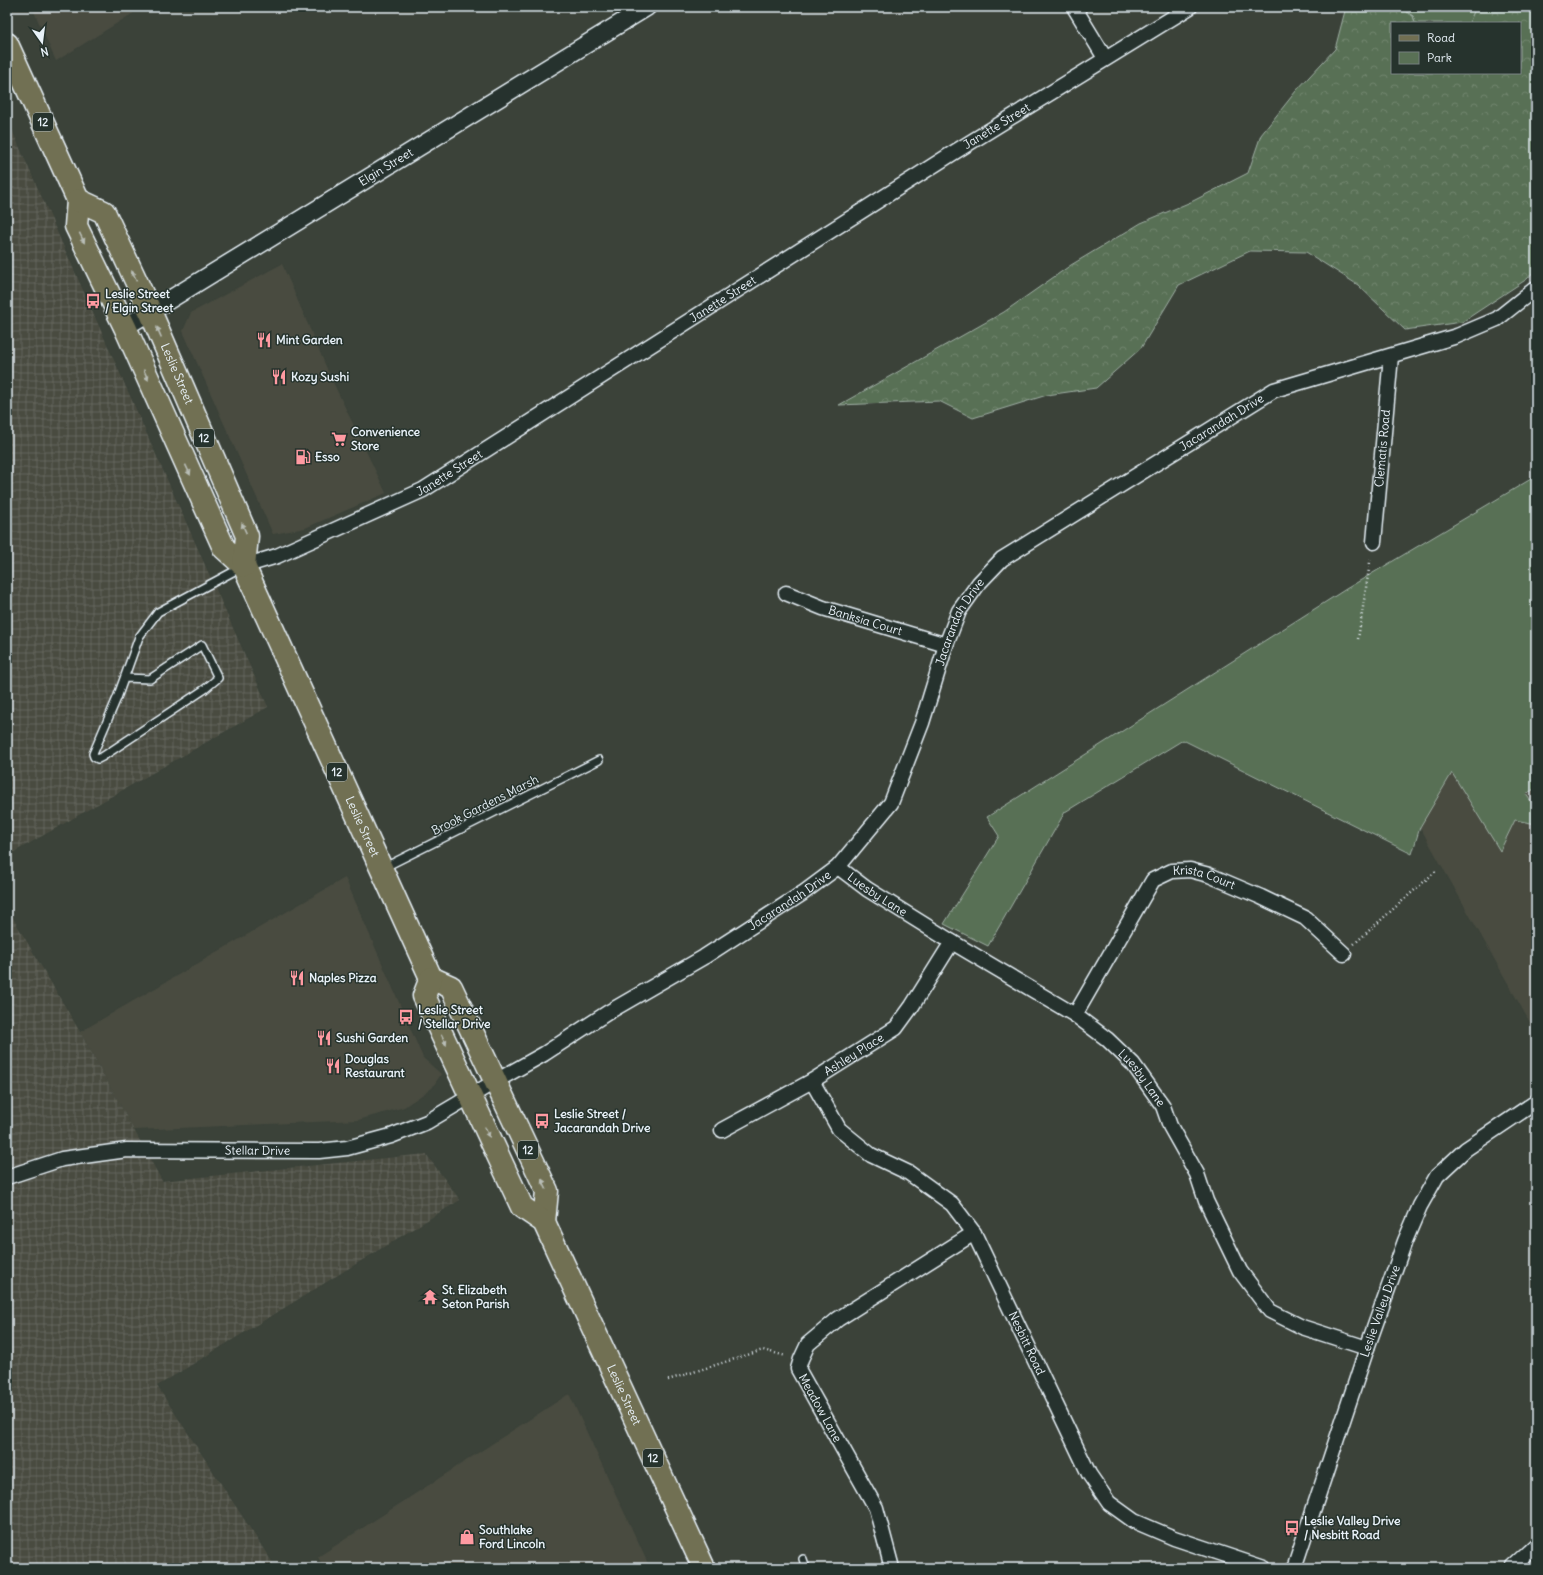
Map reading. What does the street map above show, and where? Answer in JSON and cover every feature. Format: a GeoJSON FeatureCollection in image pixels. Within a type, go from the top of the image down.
{"type":"FeatureCollection","features":[{"type":"Feature","properties":{"kind":"main road","name":"Leslie Street"},"geometry":{"type":"LineString","coordinates":[[7,44],[78,200],[76,226],[125,327],[224,548],[244,566],[430,978]]}},
{"type":"Feature","properties":{"kind":"main road","name":"Leslie Street"},"geometry":{"type":"LineString","coordinates":[[78,200],[104,212],[150,311],[248,536],[244,566]]}},
{"type":"Feature","properties":{"kind":"main road","name":"12"},"geometry":{"type":"LineString","coordinates":[[430,978],[451,987],[496,1081],[547,1191],[544,1222],[522,1207],[470,1097],[424,996],[430,978]]}},
{"type":"Feature","properties":{"kind":"main road","name":"Leslie Street"},"geometry":{"type":"LineString","coordinates":[[544,1222],[704,1568]]}},
{"type":"Feature","properties":{"kind":"street","name":"Elgin Street"},"geometry":{"type":"LineString","coordinates":[[125,327],[647,7]]}},
{"type":"Feature","properties":{"kind":"street"},"geometry":{"type":"LineString","coordinates":[[1074,7],[1105,58]]}},
{"type":"Feature","properties":{"kind":"street","name":"Janette Street"},"geometry":{"type":"LineString","coordinates":[[244,566],[277,556],[423,490],[953,153],[1190,7]]}},
{"type":"Feature","properties":{"kind":"street","name":"Jacarandah Drive"},"geometry":{"type":"LineString","coordinates":[[496,1081],[544,1054],[607,1013],[704,957],[803,893],[838,867],[891,803],[922,723],[946,645],[959,611],[979,583],[1002,560],[1274,390],[1457,336],[1497,319],[1536,288]]}},
{"type":"Feature","properties":{"kind":"street","name":"Clematis Road"},"geometry":{"type":"LineString","coordinates":[[1374,542],[1391,356]]}},
{"type":"Feature","properties":{"kind":"street","name":"Banksia Court"},"geometry":{"type":"LineString","coordinates":[[786,593],[823,608],[946,645]]}},
{"type":"Feature","properties":{"kind":"street","name":"Luesby Lane"},"geometry":{"type":"LineString","coordinates":[[838,867],[867,889],[952,942],[1075,1015],[1107,1039],[1133,1064],[1164,1106],[1170,1126],[1197,1174],[1206,1201],[1240,1271],[1270,1310],[1302,1327],[1367,1348]]}},
{"type":"Feature","properties":{"kind":"street","name":"Krista Court"},"geometry":{"type":"LineString","coordinates":[[1075,1015],[1153,880],[1172,871],[1190,870],[1209,876],[1292,912],[1304,918],[1344,954]]}},
{"type":"Feature","properties":{"kind":"street","name":"Ashley Place"},"geometry":{"type":"LineString","coordinates":[[722,1130],[812,1081],[896,1028],[952,942]]}},
{"type":"Feature","properties":{"kind":"street","name":"Stellar Drive"},"geometry":{"type":"LineString","coordinates":[[7,1177],[62,1159],[127,1150],[305,1151],[347,1148],[391,1136],[427,1122],[496,1081]]}},
{"type":"Feature","properties":{"kind":"street","name":"Nesbitt Road"},"geometry":{"type":"LineString","coordinates":[[812,1081],[839,1129],[871,1155],[909,1173],[952,1204],[974,1233],[1089,1474],[1109,1503],[1134,1521],[1174,1538],[1264,1568]]}},
{"type":"Feature","properties":{"kind":"street","name":"Leslie Valley Drive"},"geometry":{"type":"LineString","coordinates":[[1294,1568],[1367,1348],[1405,1241],[1420,1206],[1436,1176],[1466,1149],[1536,1102]]}},
{"type":"Feature","properties":{"kind":"street","name":"Meadow Lane"},"geometry":{"type":"LineString","coordinates":[[892,1568],[876,1508],[798,1369],[808,1344],[838,1319],[974,1233]]}},
{"type":"Feature","properties":{"kind":"street"},"geometry":{"type":"LineString","coordinates":[[1511,1568],[1536,1545]]}},
{"type":"Feature","properties":{"kind":"lane"},"geometry":{"type":"LineString","coordinates":[[125,678],[150,679],[202,645],[218,678],[204,689],[98,759],[94,757],[93,754],[125,678],[139,637],[158,612],[244,566]]}},
{"type":"Feature","properties":{"kind":"lane","name":"Brook Gardens Marsh"},"geometry":{"type":"LineString","coordinates":[[381,869],[599,760]]}},
{"type":"Feature","properties":{"kind":"lane"},"geometry":{"type":"LineString","coordinates":[[803,1559],[806,1568]]}},
{"type":"Feature","properties":{"kind":"path"},"geometry":{"type":"LineString","coordinates":[[1358,639],[1374,542]]}},
{"type":"Feature","properties":{"kind":"path"},"geometry":{"type":"LineString","coordinates":[[1344,954],[1436,871]]}},
{"type":"Feature","properties":{"kind":"path"},"geometry":{"type":"LineString","coordinates":[[668,1380],[763,1350],[801,1359]]}},
{"type":"Feature","properties":{"kind":"shaded area"},"geometry":{"type":"Polygon","coordinates":[[[32,7],[143,7],[56,61],[32,7]]]}},
{"type":"Feature","properties":{"kind":"shaded area"},"geometry":{"type":"Polygon","coordinates":[[[7,119],[268,707],[7,856],[7,119]]]}},
{"type":"Feature","properties":{"kind":"shaded area"},"geometry":{"type":"Polygon","coordinates":[[[282,264],[330,376],[386,493],[305,528],[273,534],[183,331],[191,313],[282,264]]]}},
{"type":"Feature","properties":{"kind":"shaded area"},"geometry":{"type":"Polygon","coordinates":[[[1536,700],[1536,1033],[1420,827],[1478,728],[1536,700]]]}},
{"type":"Feature","properties":{"kind":"shaded area"},"geometry":{"type":"Polygon","coordinates":[[[345,878],[423,1058],[441,1074],[432,1088],[404,1107],[358,1120],[134,1130],[80,1032],[345,878]]]}},
{"type":"Feature","properties":{"kind":"shaded area"},"geometry":{"type":"Polygon","coordinates":[[[7,908],[80,1032],[162,1181],[426,1154],[460,1200],[157,1386],[276,1568],[7,1568],[7,908]]]}},
{"type":"Feature","properties":{"kind":"shaded area"},"geometry":{"type":"Polygon","coordinates":[[[569,1394],[650,1568],[324,1568],[318,1557],[569,1394]]]}},
{"type":"Feature","properties":{"kind":"green space"},"geometry":{"type":"Polygon","coordinates":[[[1346,7],[1398,7],[1413,16],[1415,22],[1391,22],[1391,74],[1521,74],[1521,22],[1469,22],[1476,7],[1536,7],[1536,269],[1527,279],[1462,322],[1405,330],[1358,285],[1306,252],[1250,251],[1179,285],[1141,348],[1096,388],[1047,395],[973,418],[939,401],[839,405],[1004,312],[1071,265],[1141,223],[1193,201],[1248,173],[1261,135],[1296,91],[1335,49],[1346,7]]]}},
{"type":"Feature","properties":{"kind":"green space"},"geometry":{"type":"Polygon","coordinates":[[[1398,7],[1476,7],[1469,22],[1415,22],[1413,16],[1398,7]]]}},
{"type":"Feature","properties":{"kind":"green space"},"geometry":{"type":"Polygon","coordinates":[[[1536,476],[1536,788],[1526,794],[1536,809],[1536,824],[1515,820],[1500,851],[1452,773],[1420,827],[1412,854],[1183,740],[1065,812],[988,946],[944,924],[999,836],[987,817],[1346,589],[1536,476]]]}},
{"type":"Feature","properties":{"kind":"place","name":"Leslie Street / Elgin Street"},"geometry":{"type":"Point","coordinates":[93,301]}},
{"type":"Feature","properties":{"kind":"place","name":"Mint Garden"},"geometry":{"type":"Point","coordinates":[264,340]}},
{"type":"Feature","properties":{"kind":"place","name":"Kozy Sushi"},"geometry":{"type":"Point","coordinates":[279,377]}},
{"type":"Feature","properties":{"kind":"place","name":"Convenience Store"},"geometry":{"type":"Point","coordinates":[339,439]}},
{"type":"Feature","properties":{"kind":"place","name":"Esso"},"geometry":{"type":"Point","coordinates":[303,457]}},
{"type":"Feature","properties":{"kind":"place","name":"Naples Pizza"},"geometry":{"type":"Point","coordinates":[297,978]}},
{"type":"Feature","properties":{"kind":"place","name":"Leslie Street / Stellar Drive"},"geometry":{"type":"Point","coordinates":[406,1017]}},
{"type":"Feature","properties":{"kind":"place","name":"Sushi Garden"},"geometry":{"type":"Point","coordinates":[324,1038]}},
{"type":"Feature","properties":{"kind":"place","name":"Douglas Restaurant"},"geometry":{"type":"Point","coordinates":[333,1066]}},
{"type":"Feature","properties":{"kind":"place","name":"Leslie Street / Jacarandah Drive"},"geometry":{"type":"Point","coordinates":[542,1121]}},
{"type":"Feature","properties":{"kind":"place","name":"St. Elizabeth Seton Parish"},"geometry":{"type":"Point","coordinates":[430,1297]}},
{"type":"Feature","properties":{"kind":"place","name":"Leslie Valley Drive / Nesbitt Road"},"geometry":{"type":"Point","coordinates":[1292,1528]}},
{"type":"Feature","properties":{"kind":"place","name":"Southlake Ford Lincoln"},"geometry":{"type":"Point","coordinates":[467,1537]}}]}
